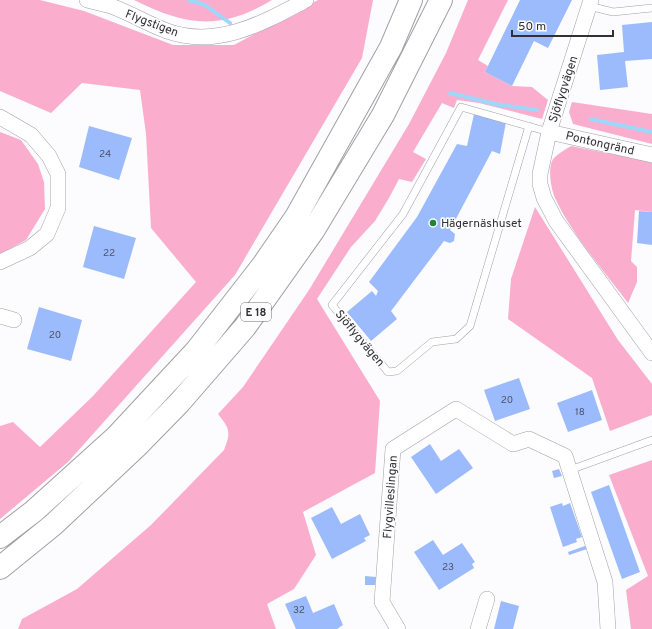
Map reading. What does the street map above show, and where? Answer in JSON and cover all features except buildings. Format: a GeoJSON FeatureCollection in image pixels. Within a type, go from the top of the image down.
{"type":"FeatureCollection","features":[{"type":"Feature","properties":{"kind":"highway","name":"E 18"},"geometry":{"type":"LineString","coordinates":[[0,537],[34,511],[116,437],[196,352],[263,265],[296,216],[391,47],[411,0]]}},
{"type":"Feature","properties":{"kind":"highway","name":"E 18"},"geometry":{"type":"LineString","coordinates":[[0,568],[53,524],[136,448],[180,402],[245,327],[313,232],[379,122],[441,0]]}},
{"type":"Feature","properties":{"kind":"street","name":"Flygstigen"},"geometry":{"type":"LineString","coordinates":[[87,0],[112,7],[169,32],[203,37],[238,32],[255,26],[306,0]]}},
{"type":"Feature","properties":{"kind":"street","name":"Sjöflygvägen"},"geometry":{"type":"LineString","coordinates":[[590,3],[549,132],[540,174],[540,184],[544,198],[556,221],[652,353]]}},
{"type":"Feature","properties":{"kind":"street"},"geometry":{"type":"LineString","coordinates":[[0,117],[31,135],[50,156],[58,174],[58,208],[47,234],[30,248],[0,262]]}},
{"type":"Feature","properties":{"kind":"street","name":"Pontongränd"},"geometry":{"type":"LineString","coordinates":[[549,132],[652,155]]}},
{"type":"Feature","properties":{"kind":"street","name":"Flygvilleslingan"},"geometry":{"type":"LineString","coordinates":[[398,629],[382,602],[393,449],[456,409],[513,444],[529,439],[565,456],[605,582],[608,629]]}},
{"type":"Feature","properties":{"kind":"street"},"geometry":{"type":"LineString","coordinates":[[478,629],[487,599]]}},
{"type":"Feature","properties":{"kind":"lane"},"geometry":{"type":"LineString","coordinates":[[590,3],[613,12],[652,8]]}},
{"type":"Feature","properties":{"kind":"lane","name":"Sjöflygvägen"},"geometry":{"type":"LineString","coordinates":[[528,126],[470,326],[456,339],[432,342],[397,371],[388,372],[332,305],[403,214],[461,107],[528,126],[549,132]]}},
{"type":"Feature","properties":{"kind":"lane"},"geometry":{"type":"LineString","coordinates":[[570,470],[652,440]]}},
{"type":"Feature","properties":{"kind":"shaded area"},"geometry":{"type":"Polygon","coordinates":[[[0,0],[40,0],[84,11],[173,45],[234,45],[318,0],[373,0],[362,58],[235,275],[68,462],[0,519],[0,426],[13,422],[40,447],[93,396],[196,282],[151,228],[146,134],[140,90],[82,83],[51,113],[0,91],[0,0]]]}},
{"type":"Feature","properties":{"kind":"shaded area"},"geometry":{"type":"Polygon","coordinates":[[[134,0],[272,0],[254,10],[236,17],[203,21],[187,20],[170,15],[134,0]]]}},
{"type":"Feature","properties":{"kind":"shaded area"},"geometry":{"type":"Polygon","coordinates":[[[468,0],[508,0],[478,60],[488,66],[485,72],[512,86],[532,87],[548,100],[542,119],[479,103],[457,100],[454,108],[442,103],[413,152],[426,159],[412,182],[399,179],[375,221],[351,247],[317,299],[380,401],[375,473],[303,512],[316,555],[294,589],[267,604],[276,629],[18,629],[22,619],[77,589],[151,525],[224,450],[228,439],[228,431],[225,423],[218,414],[243,387],[309,290],[409,124],[446,53],[468,0]]]}},
{"type":"Feature","properties":{"kind":"shaded area"},"geometry":{"type":"Polygon","coordinates":[[[572,102],[652,114],[652,144],[573,124],[569,112],[572,102]]]}},
{"type":"Feature","properties":{"kind":"shaded area"},"geometry":{"type":"Polygon","coordinates":[[[0,132],[21,140],[38,164],[44,182],[45,209],[26,240],[0,254],[0,132]]]}},
{"type":"Feature","properties":{"kind":"shaded area"},"geometry":{"type":"Polygon","coordinates":[[[571,146],[652,162],[652,212],[635,210],[631,261],[637,267],[637,282],[628,303],[571,227],[554,196],[550,175],[552,161],[558,154],[571,146]]]}},
{"type":"Feature","properties":{"kind":"shaded area"},"geometry":{"type":"Polygon","coordinates":[[[535,207],[618,340],[652,384],[652,415],[610,431],[592,378],[508,319],[511,279],[535,207]]]}},
{"type":"Feature","properties":{"kind":"shaded area"},"geometry":{"type":"Polygon","coordinates":[[[652,460],[652,629],[631,629],[626,590],[648,576],[609,475],[652,460]]]}},
{"type":"Feature","properties":{"kind":"waterway"},"geometry":{"type":"LineString","coordinates":[[189,0],[205,5],[230,23]]}},
{"type":"Feature","properties":{"kind":"waterway"},"geometry":{"type":"LineString","coordinates":[[450,93],[500,105],[537,110]]}},
{"type":"Feature","properties":{"kind":"waterway"},"geometry":{"type":"LineString","coordinates":[[591,119],[652,132]]}},
{"type":"Feature","properties":{"kind":"place","name":"Hägernäshuset"},"geometry":{"type":"Point","coordinates":[433,223]}}]}
